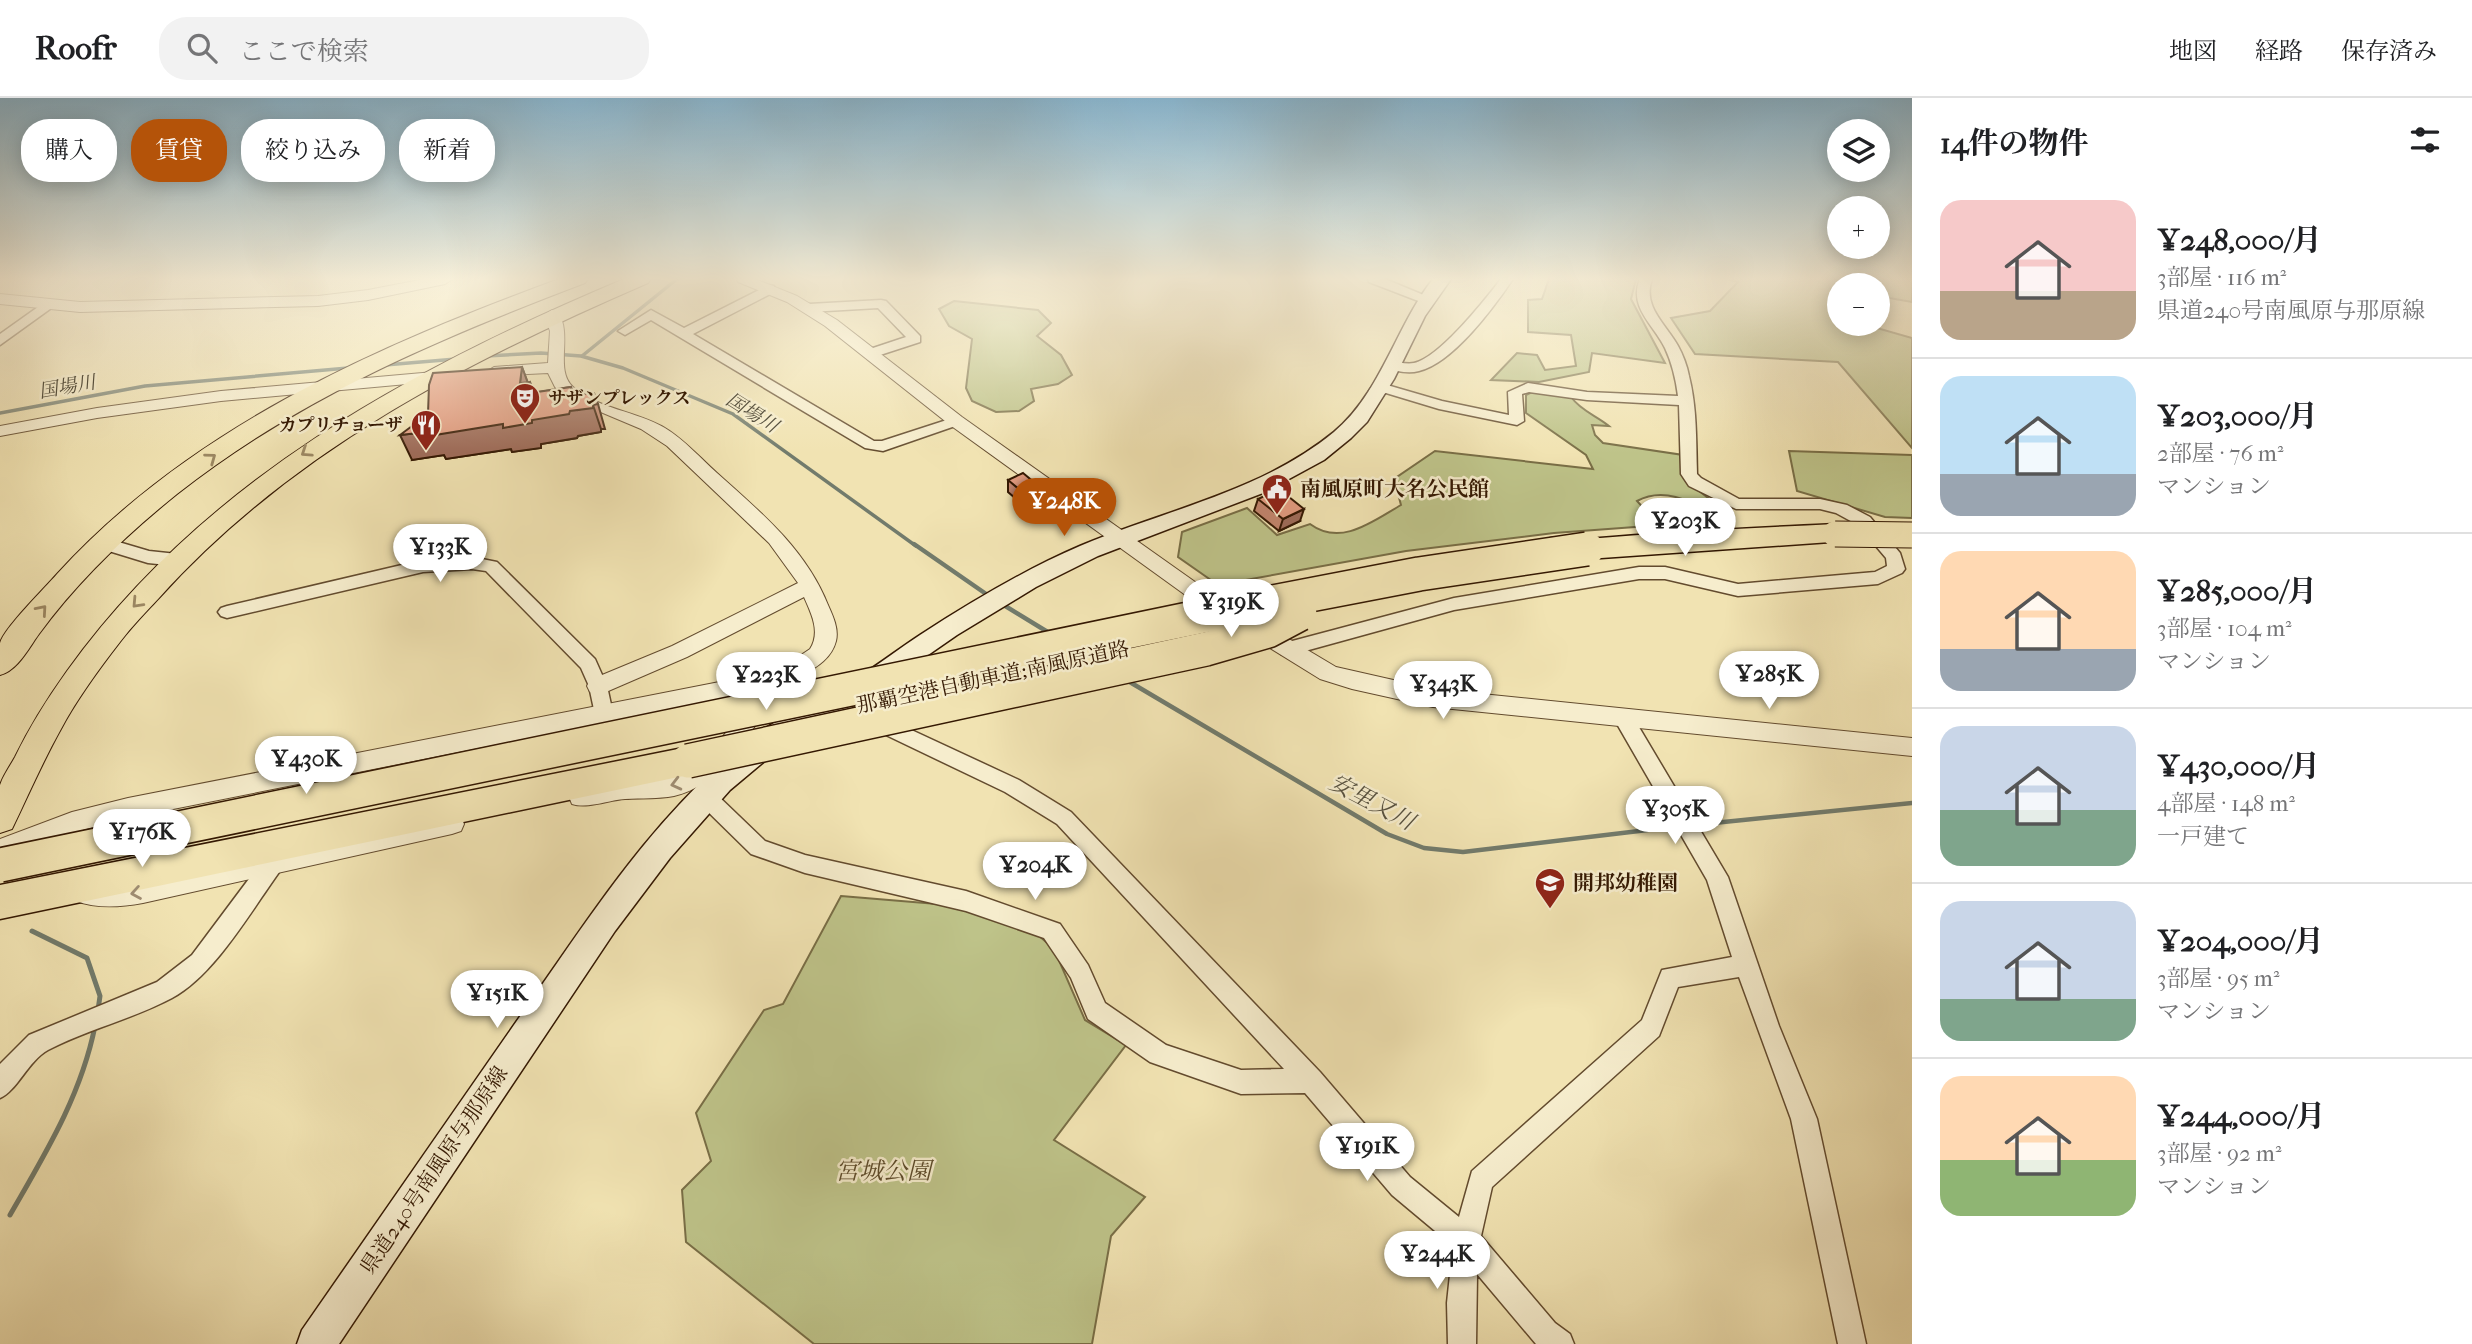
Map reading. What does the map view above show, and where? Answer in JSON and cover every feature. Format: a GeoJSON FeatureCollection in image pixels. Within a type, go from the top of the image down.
{"type":"FeatureCollection","features":[{"type":"Feature","properties":{"kind":"highway"},"geometry":{"type":"LineString","coordinates":[[0,664],[53,596],[106,544],[147,507],[211,458],[258,425],[334,381],[428,337]]}},
{"type":"Feature","properties":{"kind":"highway"},"geometry":{"type":"LineString","coordinates":[[0,819],[34,743],[77,676],[120,622],[202,535],[276,473],[362,416],[437,372],[506,337]]}},
{"type":"Feature","properties":{"kind":"highway","name":"那覇空港自動車道;南風原道路"},"geometry":{"type":"LineString","coordinates":[[0,865],[1237,609],[1419,574],[1587,549],[1841,541],[1912,534]]}},
{"type":"Feature","properties":{"kind":"highway","name":"那覇空港自動車道;南風原道路"},"geometry":{"type":"LineString","coordinates":[[1841,541],[1912,548]]}},
{"type":"Feature","properties":{"kind":"highway"},"geometry":{"type":"LineString","coordinates":[[0,852],[665,717],[1324,577],[1542,545],[1587,549]]}},
{"type":"Feature","properties":{"kind":"highway","name":"那覇空港自動車道;南風原道路"},"geometry":{"type":"LineString","coordinates":[[0,886],[1300,614],[1431,588],[1688,547]]}},
{"type":"Feature","properties":{"kind":"highway"},"geometry":{"type":"LineString","coordinates":[[0,902],[688,761],[1194,652],[1268,631],[1300,614]]}},
{"type":"Feature","properties":{"kind":"main road","name":"県道240号南風原与那原線"},"geometry":{"type":"LineString","coordinates":[[316,1344],[582,954],[656,855],[738,766],[779,733],[868,684],[975,612],[1041,574],[1122,538],[1222,500],[1296,466],[1346,432],[1376,391],[1404,337]]}},
{"type":"Feature","properties":{"kind":"street"},"geometry":{"type":"LineString","coordinates":[[0,902],[8,907],[84,893],[123,895],[599,793],[679,785],[709,765],[731,742],[759,701],[774,685],[821,651],[826,632],[811,585],[795,559],[777,538],[672,442],[644,424],[571,394],[562,386],[557,358],[557,337]]}},
{"type":"Feature","properties":{"kind":"street"},"geometry":{"type":"LineString","coordinates":[[687,337],[870,445],[883,446],[956,421]]}},
{"type":"Feature","properties":{"kind":"street"},"geometry":{"type":"LineString","coordinates":[[850,337],[956,421],[1198,594],[1328,673],[1402,694],[1912,747]]}},
{"type":"Feature","properties":{"kind":"street"},"geometry":{"type":"LineString","coordinates":[[872,353],[914,337]]}},
{"type":"Feature","properties":{"kind":"street"},"geometry":{"type":"LineString","coordinates":[[1391,365],[1418,367],[1432,359],[1455,337]]}},
{"type":"Feature","properties":{"kind":"street"},"geometry":{"type":"LineString","coordinates":[[1287,649],[1454,604],[1639,573],[1665,573],[1738,590],[1878,578],[1896,569],[1894,557],[1864,521],[1840,509],[1819,504],[1736,504],[1695,482],[1689,474],[1686,401],[1680,366],[1664,337]]}},
{"type":"Feature","properties":{"kind":"street"},"geometry":{"type":"LineString","coordinates":[[0,431],[159,404],[334,381],[557,358]]}},
{"type":"Feature","properties":{"kind":"street"},"geometry":{"type":"LineString","coordinates":[[1376,391],[1387,389],[1439,405],[1517,421],[1515,392],[1528,387],[1587,396],[1686,401]]}},
{"type":"Feature","properties":{"kind":"street"},"geometry":{"type":"LineString","coordinates":[[106,544],[148,557],[177,560]]}},
{"type":"Feature","properties":{"kind":"street"},"geometry":{"type":"LineString","coordinates":[[227,612],[423,565],[472,563],[491,566],[588,664],[598,686],[603,714]]}},
{"type":"Feature","properties":{"kind":"street"},"geometry":{"type":"LineString","coordinates":[[598,686],[641,670],[694,645],[811,585]]}},
{"type":"Feature","properties":{"kind":"street"},"geometry":{"type":"LineString","coordinates":[[0,852],[72,822],[128,808],[750,684],[774,685],[870,719],[1012,786],[1063,818],[1311,1081],[1401,1186],[1467,1240],[1545,1333],[1560,1344]]}},
{"type":"Feature","properties":{"kind":"street"},"geometry":{"type":"LineString","coordinates":[[1623,717],[1717,877],[1767,1026],[1804,1119],[1852,1344]]}},
{"type":"Feature","properties":{"kind":"street"},"geometry":{"type":"LineString","coordinates":[[706,798],[758,848],[805,864],[967,901],[1052,931],[1080,972],[1096,1011],[1160,1054],[1241,1082],[1311,1081]]}},
{"type":"Feature","properties":{"kind":"street"},"geometry":{"type":"LineString","coordinates":[[0,1086],[12,1067],[37,1043],[165,990],[200,962],[274,862]]}},
{"type":"Feature","properties":{"kind":"street"},"geometry":{"type":"LineString","coordinates":[[1462,1344],[1461,1303],[1467,1240],[1481,1180],[1651,1028],[1670,978],[1747,965]]}},
{"type":"Feature","properties":{"kind":"green space"},"geometry":{"type":"Polygon","coordinates":[[[969,337],[1038,337],[1061,355],[1072,375],[1058,384],[1031,389],[1034,401],[1019,411],[996,412],[972,401],[966,388],[972,339],[969,337]]]}},
{"type":"Feature","properties":{"kind":"green space"},"geometry":{"type":"Polygon","coordinates":[[[1571,337],[1651,337],[1665,363],[1592,353],[1589,372],[1539,382],[1491,380],[1517,353],[1537,355],[1545,370],[1576,366],[1571,337]]]}},
{"type":"Feature","properties":{"kind":"green space"},"geometry":{"type":"Polygon","coordinates":[[[1684,337],[1912,338],[1912,448],[1838,362],[1695,354],[1684,337]]]}},
{"type":"Feature","properties":{"kind":"green space"},"geometry":{"type":"Polygon","coordinates":[[[1534,391],[1572,398],[1579,406],[1609,426],[1592,425],[1595,435],[1603,443],[1683,455],[1690,484],[1721,508],[1712,514],[1685,500],[1656,495],[1637,501],[1649,514],[1664,522],[1662,525],[1554,533],[1406,551],[1218,585],[1178,557],[1182,532],[1247,508],[1277,535],[1310,524],[1333,533],[1357,529],[1401,505],[1394,479],[1435,451],[1593,469],[1586,455],[1526,413],[1526,395],[1534,391]]]}},
{"type":"Feature","properties":{"kind":"green space"},"geometry":{"type":"Polygon","coordinates":[[[1789,451],[1912,455],[1912,518],[1885,517],[1797,491],[1789,451]]]}},
{"type":"Feature","properties":{"kind":"green space","name":"宮城公園"},"geometry":{"type":"Polygon","coordinates":[[[841,896],[937,904],[982,913],[1037,934],[1054,949],[1085,1020],[1126,1045],[1054,1140],[1145,1197],[1111,1236],[1092,1344],[814,1344],[686,1242],[682,1190],[711,1161],[696,1113],[764,1010],[783,1004],[841,896]]]}},
{"type":"Feature","properties":{"kind":"building"},"geometry":{"type":"Polygon","coordinates":[[[522,367],[520,383],[530,382],[530,393],[571,387],[571,395],[594,393],[598,404],[593,405],[593,408],[503,428],[503,424],[435,435],[435,431],[400,435],[428,414],[429,385],[433,373],[522,367]]]}},
{"type":"Feature","properties":{"kind":"building"},"geometry":{"type":"Polygon","coordinates":[[[1023,473],[1047,493],[1032,500],[1008,480],[1023,473]]]}},
{"type":"Feature","properties":{"kind":"building"},"geometry":{"type":"Polygon","coordinates":[[[1279,489],[1304,509],[1283,519],[1258,499],[1279,489]]]}},
{"type":"Feature","properties":{"kind":"waterway"},"geometry":{"type":"LineString","coordinates":[[582,356],[605,337]]}},
{"type":"Feature","properties":{"kind":"waterway","name":"国場川"},"geometry":{"type":"LineString","coordinates":[[486,356],[541,353],[581,356],[623,368],[733,414],[916,546]]}},
{"type":"Feature","properties":{"kind":"waterway","name":"国場川"},"geometry":{"type":"LineString","coordinates":[[385,365],[456,359]]}},
{"type":"Feature","properties":{"kind":"waterway","name":"国場川"},"geometry":{"type":"LineString","coordinates":[[0,413],[145,386],[348,368]]}},
{"type":"Feature","properties":{"kind":"waterway","name":"安里又川"},"geometry":{"type":"LineString","coordinates":[[914,544],[989,596]]}},
{"type":"Feature","properties":{"kind":"waterway","name":"安里又川"},"geometry":{"type":"LineString","coordinates":[[1002,604],[1051,634]]}},
{"type":"Feature","properties":{"kind":"waterway","name":"安里又川"},"geometry":{"type":"LineString","coordinates":[[1128,681],[1387,834],[1424,848],[1463,852],[1681,826]]}},
{"type":"Feature","properties":{"kind":"waterway","name":"安里又川"},"geometry":{"type":"LineString","coordinates":[[1694,825],[1912,803]]}},
{"type":"Feature","properties":{"kind":"waterway"},"geometry":{"type":"LineString","coordinates":[[32,931],[87,958],[100,996],[98,1010]]}},
{"type":"Feature","properties":{"kind":"waterway"},"geometry":{"type":"LineString","coordinates":[[10,1215],[49,1147],[71,1100],[89,1052],[95,1026]]}},
{"type":"Feature","properties":{"kind":"place","name":"サザンプレックス"},"geometry":{"type":"Point","coordinates":[525,425]}},
{"type":"Feature","properties":{"kind":"place","name":"カプリチョーザ"},"geometry":{"type":"Point","coordinates":[426,452]}},
{"type":"Feature","properties":{"kind":"place","name":"南風原町大名公民館"},"geometry":{"type":"Point","coordinates":[1277,516]}},
{"type":"Feature","properties":{"kind":"place","name":"開邦幼稚園"},"geometry":{"type":"Point","coordinates":[1550,910]}}]}
